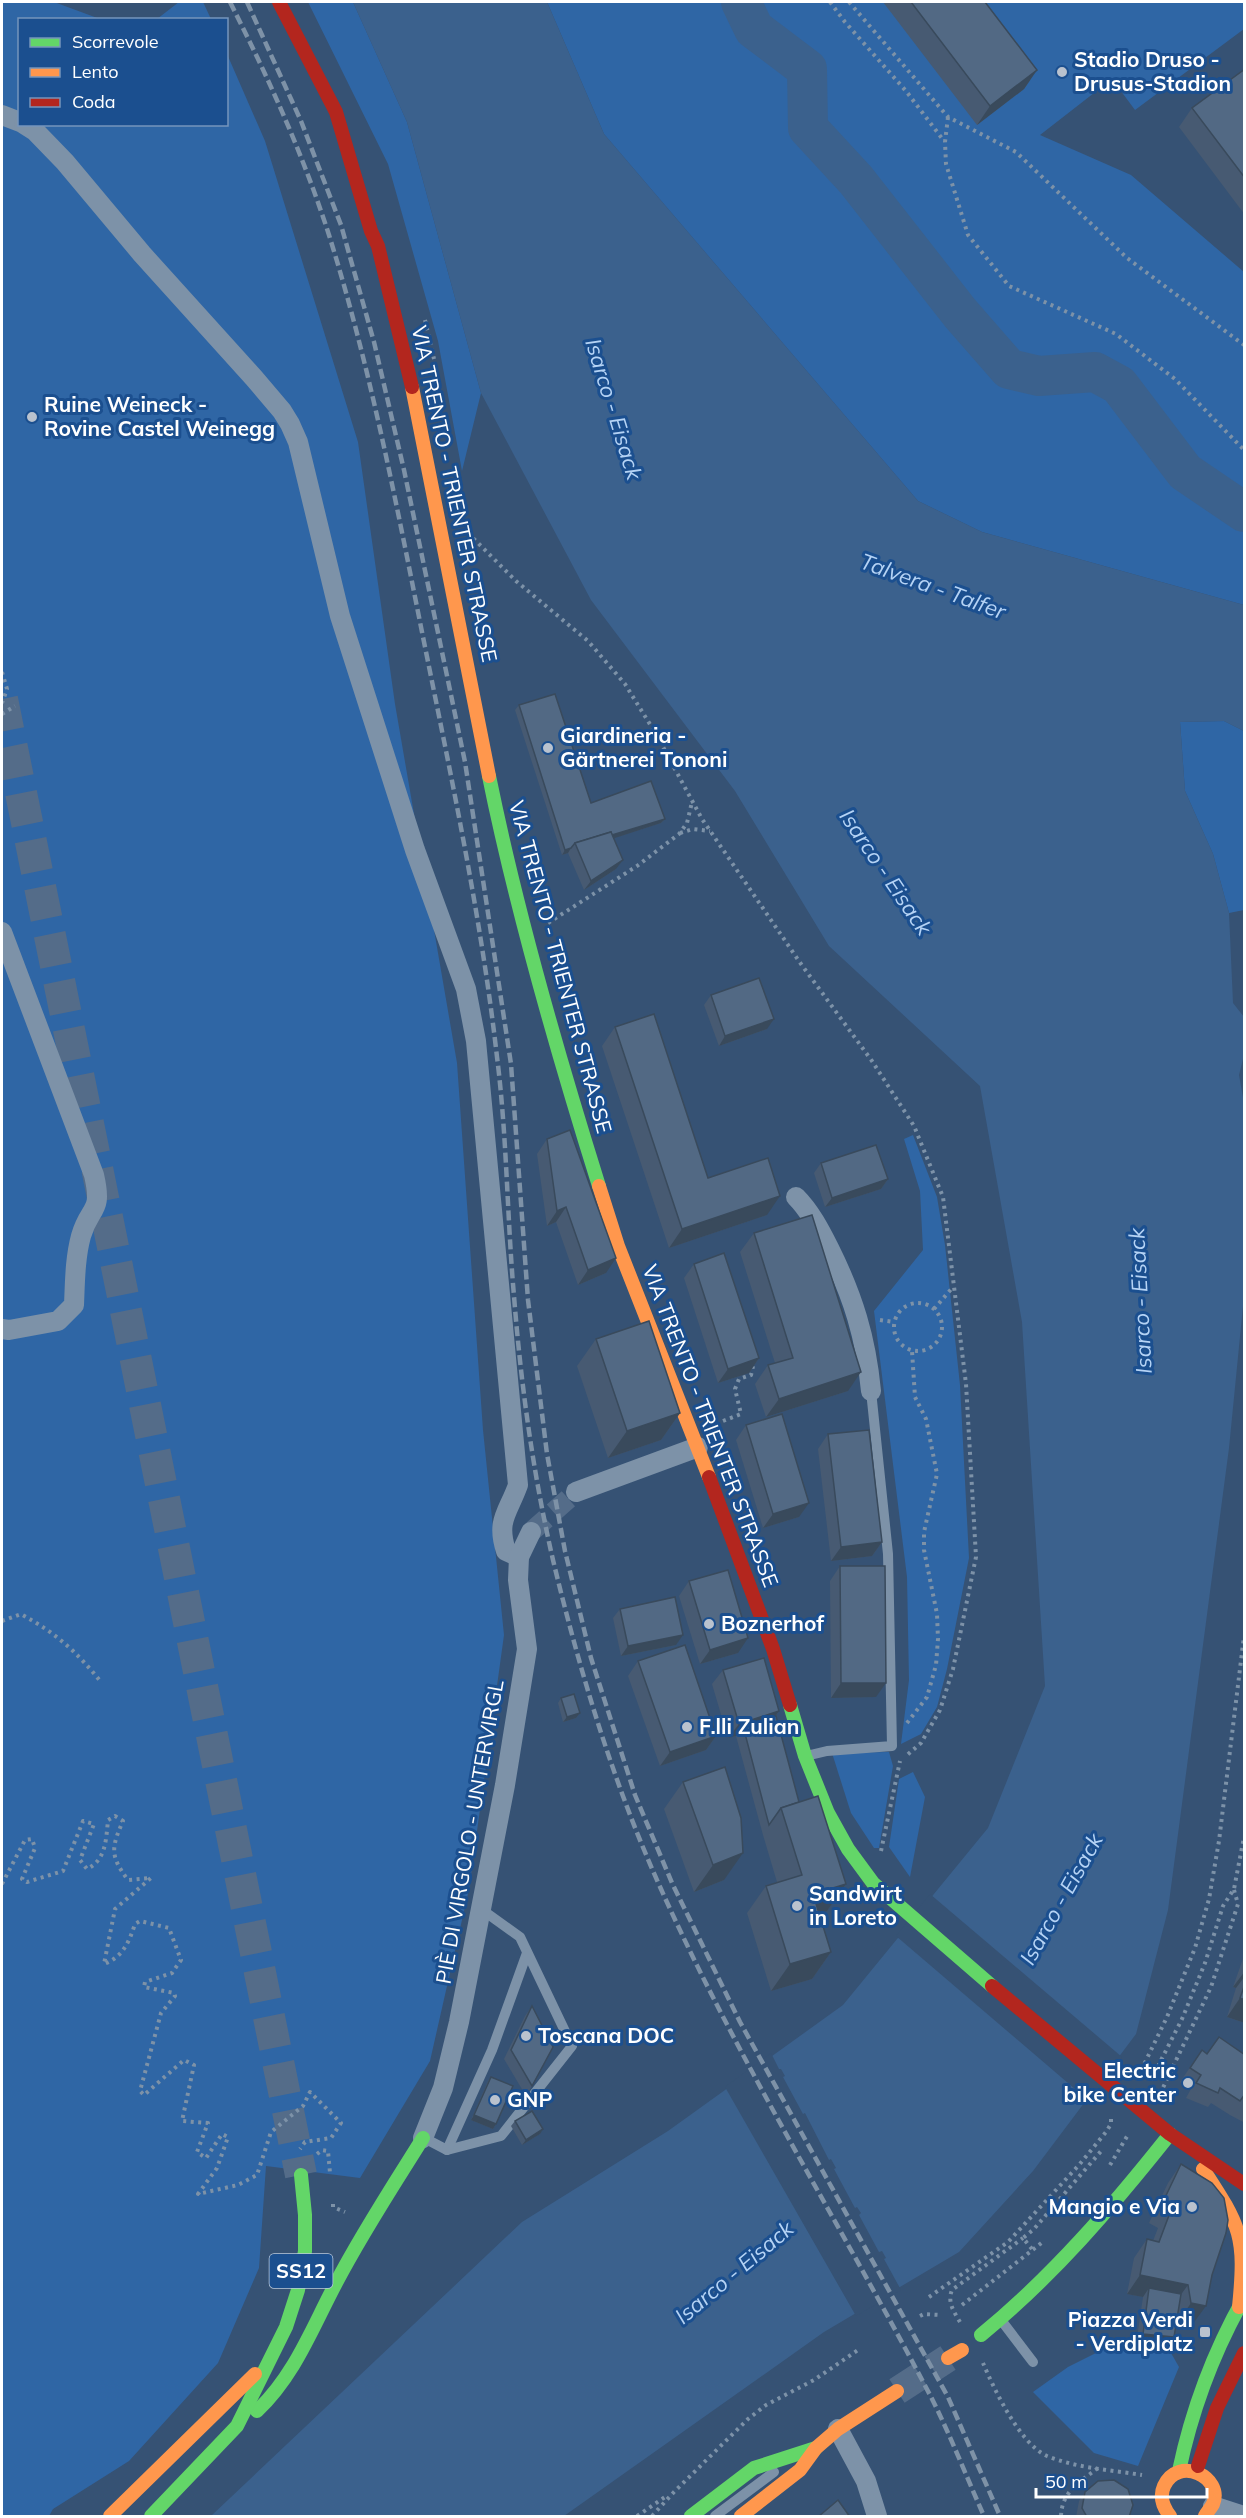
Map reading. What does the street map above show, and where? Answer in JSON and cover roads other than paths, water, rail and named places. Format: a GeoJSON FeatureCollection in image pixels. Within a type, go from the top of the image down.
{"type":"FeatureCollection","features":[{"type":"Feature","properties":{"kind":"street","name":"VIA TRENTO - TRIENTER STRASSE"},"geometry":{"type":"LineString","coordinates":[[279,2],[336,112],[371,231],[378,246],[413,390],[503,846],[571,1097],[618,1246],[698,1447],[773,1649],[805,1756],[828,1814],[848,1849],[873,1883],[892,1900],[1111,2087],[1170,2134],[1245,2184]]}},
{"type":"Feature","properties":{"kind":"street"},"geometry":{"type":"LineString","coordinates":[[2,115],[18,121]]}},
{"type":"Feature","properties":{"kind":"street"},"geometry":{"type":"LineString","coordinates":[[27,126],[65,162],[142,254],[261,386],[282,411],[298,442],[344,627],[415,850],[466,989],[476,1041],[518,1485],[500,1533],[506,1551],[519,1557]]}},
{"type":"Feature","properties":{"kind":"street"},"geometry":{"type":"LineString","coordinates":[[2,932],[33,1019],[94,1175],[99,1196],[82,1234],[76,1260],[74,1305],[58,1321],[9,1330],[2,1329]]}},
{"type":"Feature","properties":{"kind":"street"},"geometry":{"type":"LineString","coordinates":[[796,1197],[822,1234],[843,1276],[859,1316],[868,1359],[871,1391]]}},
{"type":"Feature","properties":{"kind":"street"},"geometry":{"type":"LineString","coordinates":[[576,1492],[698,1447]]}},
{"type":"Feature","properties":{"kind":"street","name":"PIÈ DI VIRGOLO - UNTERVIRGL"},"geometry":{"type":"LineString","coordinates":[[423,2138],[443,2088],[459,2022],[505,1785],[527,1649],[518,1580],[519,1557],[531,1532]]}},
{"type":"Feature","properties":{"kind":"street"},"geometry":{"type":"LineString","coordinates":[[981,2335],[1022,2303],[1071,2252],[1170,2134]]}},
{"type":"Feature","properties":{"kind":"street"},"geometry":{"type":"LineString","coordinates":[[237,2426],[268,2402],[293,2366],[335,2283],[423,2138]]}},
{"type":"Feature","properties":{"kind":"street"},"geometry":{"type":"LineString","coordinates":[[1179,2471],[1186,2433],[1200,2386],[1242,2303],[1243,2265],[1240,2232],[1231,2213],[1189,2147]]}},
{"type":"Feature","properties":{"kind":"street","name":"SS12"},"geometry":{"type":"LineString","coordinates":[[151,2517],[237,2426],[286,2327],[298,2290],[305,2251],[305,2215],[301,2175]]}},
{"type":"Feature","properties":{"kind":"street"},"geometry":{"type":"LineString","coordinates":[[948,2358],[962,2350]]}},
{"type":"Feature","properties":{"kind":"street"},"geometry":{"type":"LineString","coordinates":[[1197,2471],[1213,2417],[1224,2390],[1245,2353]]}},
{"type":"Feature","properties":{"kind":"street","name":"SS12"},"geometry":{"type":"LineString","coordinates":[[110,2517],[268,2360]]}},
{"type":"Feature","properties":{"kind":"street"},"geometry":{"type":"LineString","coordinates":[[741,2517],[800,2470],[816,2448],[838,2429],[897,2391]]}},
{"type":"Feature","properties":{"kind":"street"},"geometry":{"type":"LineString","coordinates":[[838,2429],[866,2481],[877,2517]]}},
{"type":"Feature","properties":{"kind":"street"},"geometry":{"type":"LineString","coordinates":[[691,2517],[754,2468],[816,2448]]}},
{"type":"Feature","properties":{"kind":"street"},"geometry":{"type":"LineString","coordinates":[[1170,2517],[1163,2509],[1161,2498],[1163,2486],[1169,2477],[1179,2471],[1197,2471],[1210,2482],[1214,2489],[1209,2511],[1245,2516]]}},
{"type":"Feature","properties":{"kind":"lane"},"geometry":{"type":"LineString","coordinates":[[805,1756],[892,1746],[888,1554],[871,1391]]}},
{"type":"Feature","properties":{"kind":"lane"},"geometry":{"type":"LineString","coordinates":[[423,2138],[447,2150],[501,2136],[572,2046],[520,1937],[481,1909]]}},
{"type":"Feature","properties":{"kind":"lane"},"geometry":{"type":"LineString","coordinates":[[447,2150],[492,2050],[527,1953]]}},
{"type":"Feature","properties":{"kind":"lane"},"geometry":{"type":"LineString","coordinates":[[1000,2320],[1033,2362]]}},
{"type":"Feature","properties":{"kind":"lane"},"geometry":{"type":"LineString","coordinates":[[715,2517],[795,2455]]}},
{"type":"Feature","properties":{"kind":"water"},"geometry":{"type":"Polygon","coordinates":[[[353,2],[547,2],[604,134],[918,501],[982,532],[1244,605],[1244,731],[1224,721],[1180,722],[1185,791],[1213,854],[1229,913],[1233,1003],[1244,1017],[1244,1055],[1239,1075],[1244,1103],[1244,1296],[1229,1448],[1168,1910],[1136,2034],[1033,2171],[959,2252],[824,2332],[564,2516],[211,2516],[522,2222],[668,2131],[843,2005],[988,1828],[1045,1686],[1022,1322],[980,1086],[829,946],[735,791],[591,600],[481,393],[407,122],[353,2]]]}},
{"type":"Feature","properties":{"kind":"waterway"},"geometry":{"type":"LineString","coordinates":[[741,2],[754,29],[807,69],[808,128],[856,180],[960,313],[1009,369],[1039,376],[1095,372],[1119,385],[1185,472],[1244,512]]}},
{"type":"Feature","properties":{"kind":"tunnel"},"geometry":{"type":"LineString","coordinates":[[2,699],[301,2175]]}},
{"type":"Feature","properties":{"kind":"tunnel"},"geometry":{"type":"LineString","coordinates":[[531,1532],[576,1492]]}},
{"type":"Feature","properties":{"kind":"tunnel"},"geometry":{"type":"LineString","coordinates":[[897,2391],[948,2358]]}},
{"type":"Feature","properties":{"kind":"railway"},"geometry":{"type":"LineString","coordinates":[[230,2],[284,116],[329,235],[370,384],[392,485],[444,741],[483,951],[503,1117],[517,1329],[534,1462],[553,1560],[586,1685],[628,1809],[691,1954],[757,2081],[930,2395],[984,2516]]}},
{"type":"Feature","properties":{"kind":"railway"},"geometry":{"type":"LineString","coordinates":[[247,2],[301,121],[341,225],[374,342],[404,470],[465,762],[511,1064],[528,1300],[547,1454],[565,1551],[591,1658],[635,1795],[672,1883],[740,2022],[948,2397],[1000,2516]]}},
{"type":"Feature","properties":{"kind":"place","name":"Stadio Druso - Drusus-Stadion"},"geometry":{"type":"Point","coordinates":[1062,72]}},
{"type":"Feature","properties":{"kind":"place","name":"Ruine Weineck - Rovine Castel Weinegg"},"geometry":{"type":"Point","coordinates":[32,417]}},
{"type":"Feature","properties":{"kind":"place","name":"Giardineria - Gärtnerei Tononi"},"geometry":{"type":"Point","coordinates":[548,748]}},
{"type":"Feature","properties":{"kind":"place","name":"Boznerhof"},"geometry":{"type":"Point","coordinates":[709,1624]}},
{"type":"Feature","properties":{"kind":"place","name":"F.lli Zulian"},"geometry":{"type":"Point","coordinates":[687,1727]}},
{"type":"Feature","properties":{"kind":"place","name":"Sandwirt in Loreto"},"geometry":{"type":"Point","coordinates":[797,1906]}},
{"type":"Feature","properties":{"kind":"place","name":"Toscana DOC"},"geometry":{"type":"Point","coordinates":[526,2036]}},
{"type":"Feature","properties":{"kind":"place","name":"Electric bike Center"},"geometry":{"type":"Point","coordinates":[1188,2083]}},
{"type":"Feature","properties":{"kind":"place","name":"GNP"},"geometry":{"type":"Point","coordinates":[495,2100]}},
{"type":"Feature","properties":{"kind":"place","name":"Mangio e Via"},"geometry":{"type":"Point","coordinates":[1192,2207]}},
{"type":"Feature","properties":{"kind":"place","name":"Piazza Verdi - Verdiplatz"},"geometry":{"type":"Point","coordinates":[1205,2332]}},
{"type":"Feature","properties":{"kind":"water label","name":"Isarco - Eisack"},"geometry":{"type":"Point","coordinates":[614,409]}},
{"type":"Feature","properties":{"kind":"water label","name":"Talvera - Talfer"},"geometry":{"type":"Point","coordinates":[933,586]}},
{"type":"Feature","properties":{"kind":"water label","name":"Isarco - Eisack"},"geometry":{"type":"Point","coordinates":[886,872]}},
{"type":"Feature","properties":{"kind":"water label","name":"Isarco - Eisack"},"geometry":{"type":"Point","coordinates":[1140,1301]}},
{"type":"Feature","properties":{"kind":"water label","name":"Isarco - Eisack"},"geometry":{"type":"Point","coordinates":[1061,1899]}},
{"type":"Feature","properties":{"kind":"water label","name":"Isarco - Eisack"},"geometry":{"type":"Point","coordinates":[734,2272]}}]}
